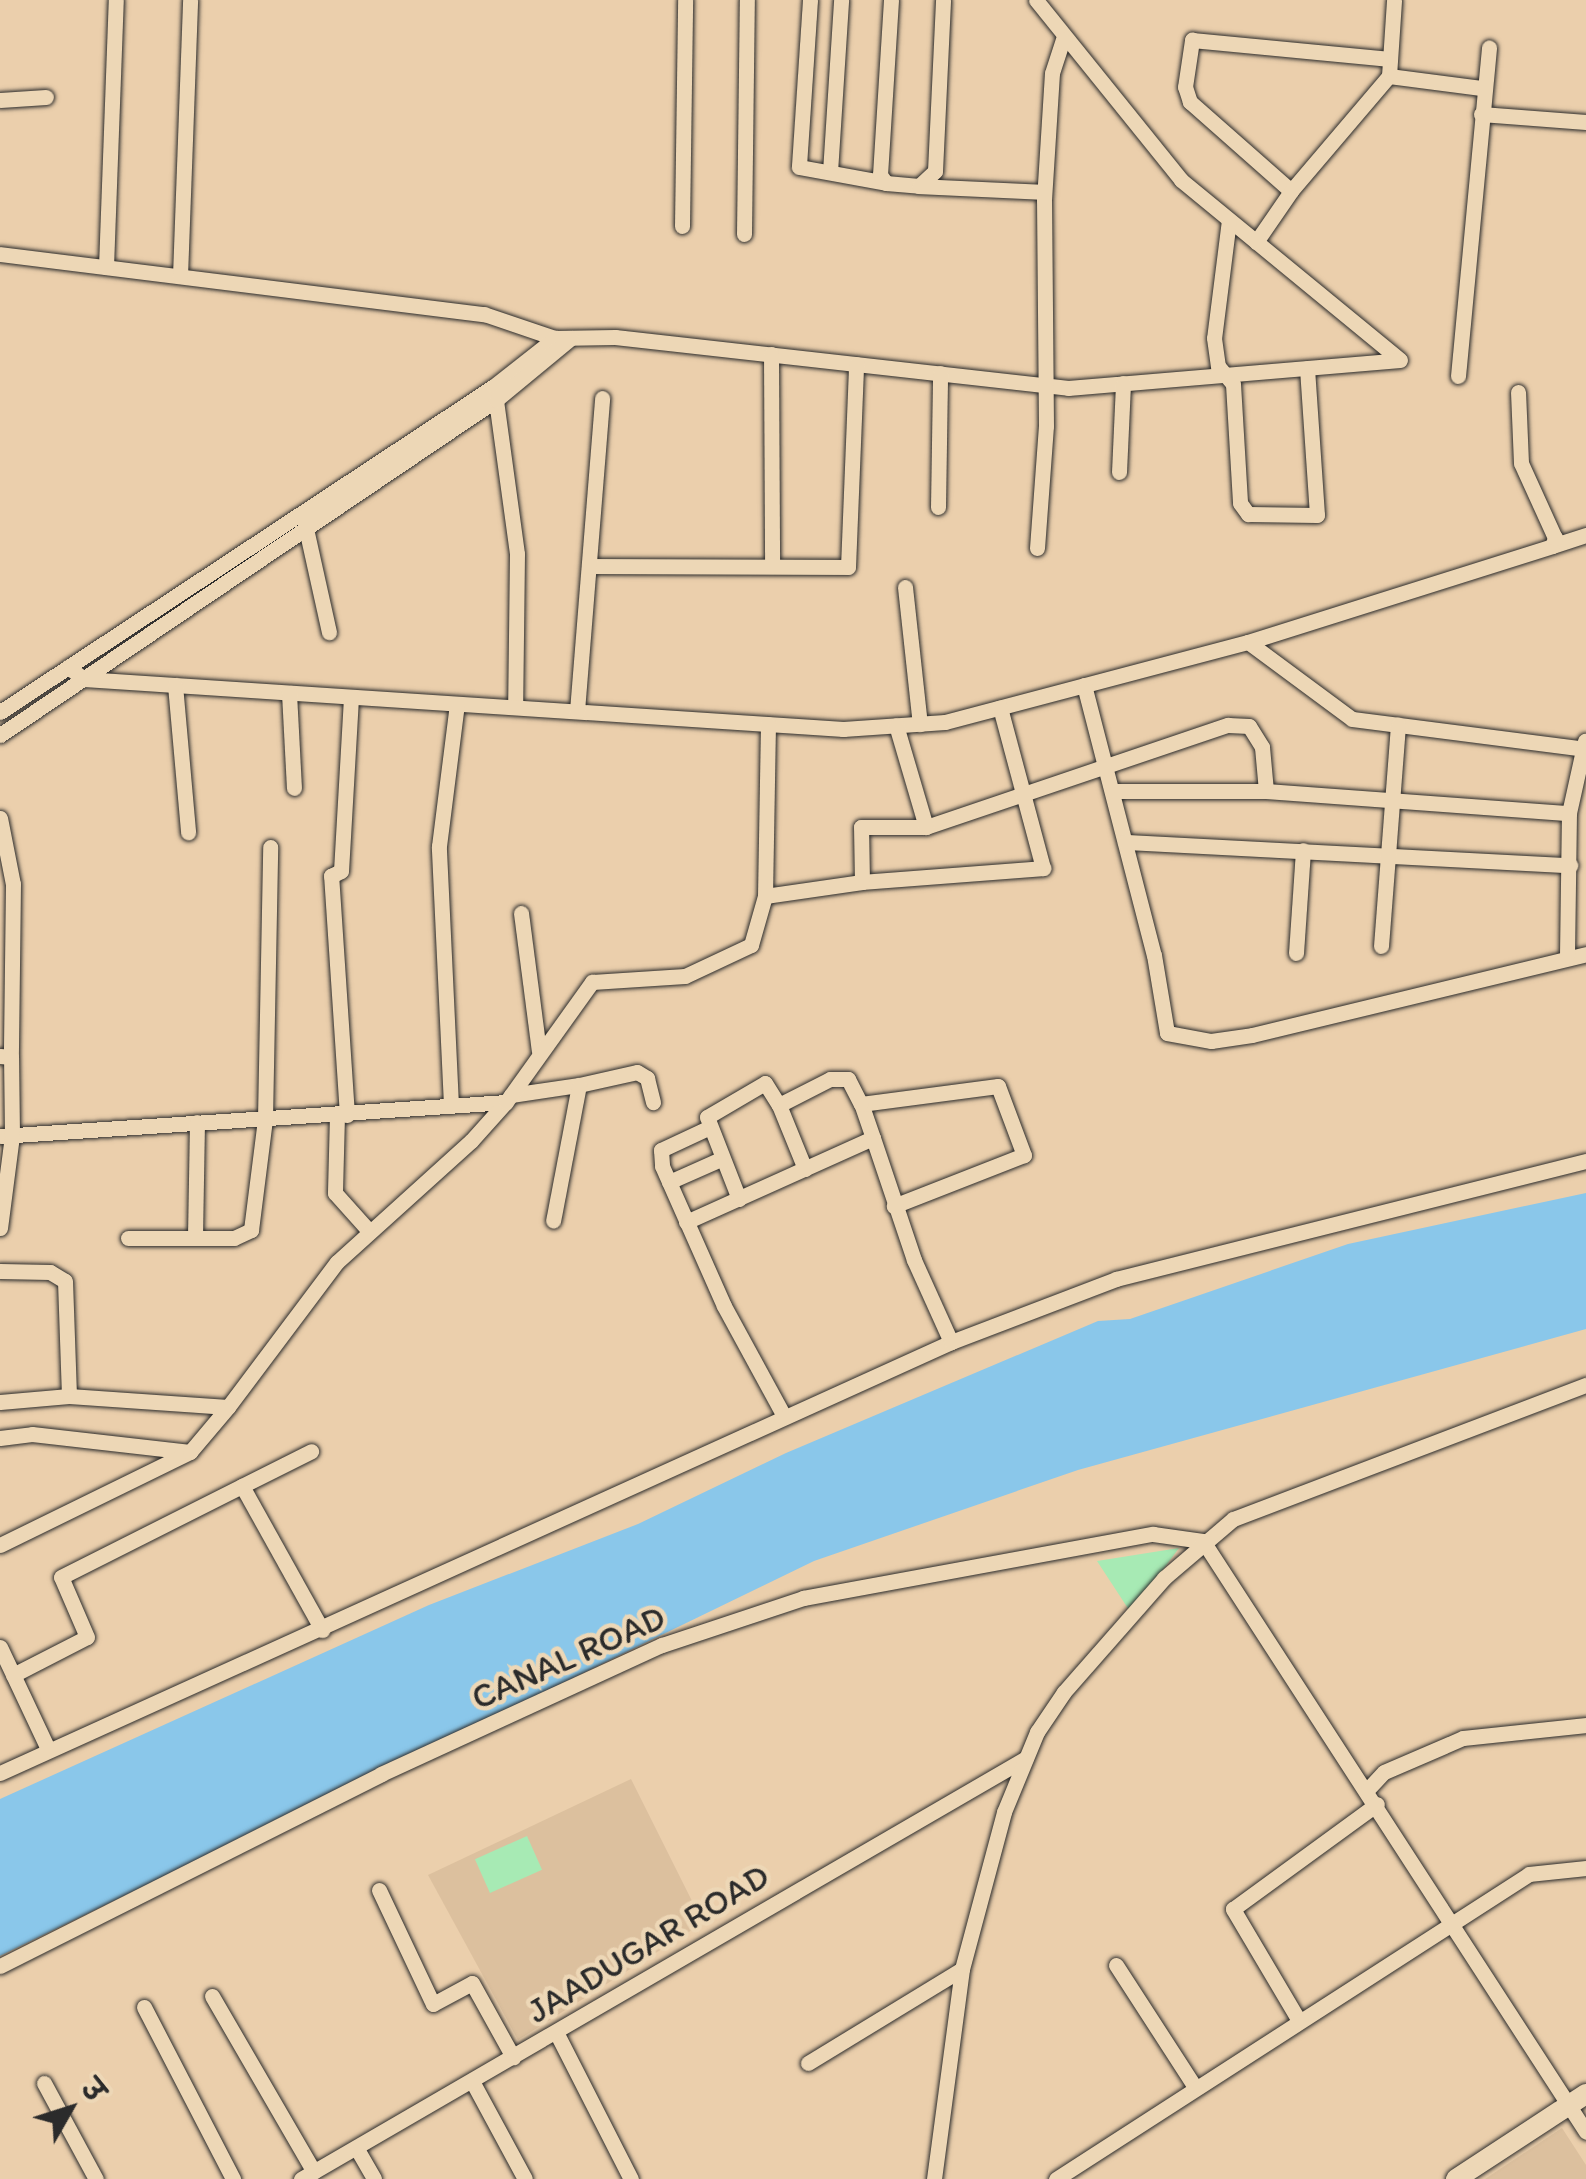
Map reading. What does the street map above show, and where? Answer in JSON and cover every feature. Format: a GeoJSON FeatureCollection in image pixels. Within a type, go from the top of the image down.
{"type":"FeatureCollection","features":[{"type":"Feature","properties":{"kind":"main road"},"geometry":{"type":"LineString","coordinates":[[1456,2179],[1586,2094]]}},
{"type":"Feature","properties":{"kind":"street"},"geometry":{"type":"LineString","coordinates":[[106,267],[116,0]]}},
{"type":"Feature","properties":{"kind":"street"},"geometry":{"type":"LineString","coordinates":[[180,276],[190,0]]}},
{"type":"Feature","properties":{"kind":"street"},"geometry":{"type":"LineString","coordinates":[[682,226],[685,0]]}},
{"type":"Feature","properties":{"kind":"street"},"geometry":{"type":"LineString","coordinates":[[744,234],[747,0]]}},
{"type":"Feature","properties":{"kind":"street"},"geometry":{"type":"LineString","coordinates":[[810,0],[799,167],[886,183],[1044,192]]}},
{"type":"Feature","properties":{"kind":"street"},"geometry":{"type":"LineString","coordinates":[[830,172],[841,0]]}},
{"type":"Feature","properties":{"kind":"street"},"geometry":{"type":"LineString","coordinates":[[886,183],[880,175],[891,0]]}},
{"type":"Feature","properties":{"kind":"street"},"geometry":{"type":"LineString","coordinates":[[919,186],[935,171],[944,0]]}},
{"type":"Feature","properties":{"kind":"street"},"geometry":{"type":"LineString","coordinates":[[0,254],[484,314],[563,338],[771,354],[1046,385],[1123,383],[1400,360],[1181,180],[1063,40],[1036,0]]}},
{"type":"Feature","properties":{"kind":"street"},"geometry":{"type":"LineString","coordinates":[[1256,242],[1291,191],[1389,76],[1394,0]]}},
{"type":"Feature","properties":{"kind":"street"},"geometry":{"type":"LineString","coordinates":[[1037,548],[1046,385],[1044,192],[1052,73],[1063,40]]}},
{"type":"Feature","properties":{"kind":"street"},"geometry":{"type":"LineString","coordinates":[[1291,191],[1190,102],[1185,87],[1192,40],[1390,59]]}},
{"type":"Feature","properties":{"kind":"street"},"geometry":{"type":"LineString","coordinates":[[1458,376],[1481,88],[1488,46]]}},
{"type":"Feature","properties":{"kind":"street"},"geometry":{"type":"LineString","coordinates":[[1389,76],[1481,88]]}},
{"type":"Feature","properties":{"kind":"street"},"geometry":{"type":"LineString","coordinates":[[0,100],[46,97]]}},
{"type":"Feature","properties":{"kind":"street"},"geometry":{"type":"LineString","coordinates":[[1481,114],[1586,122]]}},
{"type":"Feature","properties":{"kind":"street"},"geometry":{"type":"LineString","coordinates":[[1229,220],[1214,338],[1225,373],[1233,384],[1240,503],[1248,514],[1317,515],[1307,368]]}},
{"type":"Feature","properties":{"kind":"street"},"geometry":{"type":"LineString","coordinates":[[0,735],[495,393],[563,338]]}},
{"type":"Feature","properties":{"kind":"street"},"geometry":{"type":"LineString","coordinates":[[771,354],[772,566]]}},
{"type":"Feature","properties":{"kind":"street"},"geometry":{"type":"LineString","coordinates":[[592,566],[848,567],[856,364]]}},
{"type":"Feature","properties":{"kind":"street"},"geometry":{"type":"LineString","coordinates":[[938,506],[940,373]]}},
{"type":"Feature","properties":{"kind":"street"},"geometry":{"type":"LineString","coordinates":[[1119,472],[1123,383]]}},
{"type":"Feature","properties":{"kind":"street"},"geometry":{"type":"LineString","coordinates":[[1518,392],[1521,463],[1556,538],[1552,546]]}},
{"type":"Feature","properties":{"kind":"street"},"geometry":{"type":"LineString","coordinates":[[495,393],[517,554],[514,707]]}},
{"type":"Feature","properties":{"kind":"street"},"geometry":{"type":"LineString","coordinates":[[577,712],[592,566],[602,398]]}},
{"type":"Feature","properties":{"kind":"street"},"geometry":{"type":"LineString","coordinates":[[304,523],[329,632]]}},
{"type":"Feature","properties":{"kind":"street"},"geometry":{"type":"LineString","coordinates":[[0,712],[304,523]]}},
{"type":"Feature","properties":{"kind":"street"},"geometry":{"type":"LineString","coordinates":[[68,667],[84,679],[352,697],[768,724],[920,724],[1000,708],[1248,642],[1586,535]]}},
{"type":"Feature","properties":{"kind":"street"},"geometry":{"type":"LineString","coordinates":[[905,587],[920,724]]}},
{"type":"Feature","properties":{"kind":"street"},"geometry":{"type":"LineString","coordinates":[[1248,642],[1352,719],[1585,745],[1569,814],[1567,955]]}},
{"type":"Feature","properties":{"kind":"street"},"geometry":{"type":"LineString","coordinates":[[175,685],[188,832]]}},
{"type":"Feature","properties":{"kind":"street"},"geometry":{"type":"LineString","coordinates":[[1084,685],[1126,842],[1167,1033],[1177,1037],[1252,1035],[1567,955],[1586,954]]}},
{"type":"Feature","properties":{"kind":"street"},"geometry":{"type":"LineString","coordinates":[[289,692],[294,788]]}},
{"type":"Feature","properties":{"kind":"street"},"geometry":{"type":"LineString","coordinates":[[352,697],[342,871],[331,876],[342,1115],[334,1193],[370,1232]]}},
{"type":"Feature","properties":{"kind":"street"},"geometry":{"type":"LineString","coordinates":[[451,1105],[439,846],[458,704]]}},
{"type":"Feature","properties":{"kind":"street"},"geometry":{"type":"LineString","coordinates":[[765,896],[862,882],[1043,868],[1028,796],[1000,708]]}},
{"type":"Feature","properties":{"kind":"street"},"geometry":{"type":"LineString","coordinates":[[0,1545],[190,1452],[228,1407],[292,1315],[370,1232],[508,1098],[592,982],[676,979],[751,945],[765,896],[768,724]]}},
{"type":"Feature","properties":{"kind":"street"},"geometry":{"type":"LineString","coordinates":[[896,725],[926,828]]}},
{"type":"Feature","properties":{"kind":"street"},"geometry":{"type":"LineString","coordinates":[[1381,946],[1398,725]]}},
{"type":"Feature","properties":{"kind":"street"},"geometry":{"type":"LineString","coordinates":[[862,882],[861,826],[926,828],[1028,796],[1104,764],[1228,726],[1249,726],[1262,747],[1266,791]]}},
{"type":"Feature","properties":{"kind":"street"},"geometry":{"type":"LineString","coordinates":[[1113,791],[1266,791],[1569,814]]}},
{"type":"Feature","properties":{"kind":"street"},"geometry":{"type":"LineString","coordinates":[[0,818],[13,884],[0,1228]]}},
{"type":"Feature","properties":{"kind":"street"},"geometry":{"type":"LineString","coordinates":[[1126,842],[1570,865]]}},
{"type":"Feature","properties":{"kind":"street"},"geometry":{"type":"LineString","coordinates":[[128,1238],[234,1238],[251,1230],[265,1119],[270,848]]}},
{"type":"Feature","properties":{"kind":"street"},"geometry":{"type":"LineString","coordinates":[[1296,953],[1302,850]]}},
{"type":"Feature","properties":{"kind":"street"},"geometry":{"type":"LineString","coordinates":[[521,913],[539,1051]]}},
{"type":"Feature","properties":{"kind":"street"},"geometry":{"type":"LineString","coordinates":[[6,1136],[451,1105],[508,1098],[637,1072],[647,1078],[653,1102]]}},
{"type":"Feature","properties":{"kind":"street"},"geometry":{"type":"LineString","coordinates":[[779,1105],[830,1079],[848,1079],[861,1104],[894,1206],[951,1342]]}},
{"type":"Feature","properties":{"kind":"street"},"geometry":{"type":"LineString","coordinates":[[739,1199],[708,1128],[707,1117],[765,1083],[779,1105],[805,1169]]}},
{"type":"Feature","properties":{"kind":"street"},"geometry":{"type":"LineString","coordinates":[[553,1220],[579,1085]]}},
{"type":"Feature","properties":{"kind":"street"},"geometry":{"type":"LineString","coordinates":[[861,1104],[998,1086],[1024,1155],[894,1206]]}},
{"type":"Feature","properties":{"kind":"street"},"geometry":{"type":"LineString","coordinates":[[194,1237],[196,1122]]}},
{"type":"Feature","properties":{"kind":"street"},"geometry":{"type":"LineString","coordinates":[[708,1128],[661,1150],[669,1182],[783,1414]]}},
{"type":"Feature","properties":{"kind":"street"},"geometry":{"type":"LineString","coordinates":[[686,1222],[873,1138]]}},
{"type":"Feature","properties":{"kind":"street"},"geometry":{"type":"LineString","coordinates":[[669,1182],[721,1159]]}},
{"type":"Feature","properties":{"kind":"street"},"geometry":{"type":"LineString","coordinates":[[0,1773],[322,1630],[783,1414],[951,1342],[1116,1279],[1586,1161]]}},
{"type":"Feature","properties":{"kind":"street"},"geometry":{"type":"LineString","coordinates":[[0,1271],[50,1272],[66,1281],[68,1396]]}},
{"type":"Feature","properties":{"kind":"street"},"geometry":{"type":"LineString","coordinates":[[934,2179],[962,1969],[1004,1812],[1026,1758],[1064,1692],[1203,1541],[1234,1519],[1586,1384]]}},
{"type":"Feature","properties":{"kind":"street"},"geometry":{"type":"LineString","coordinates":[[0,1402],[68,1396],[228,1407]]}},
{"type":"Feature","properties":{"kind":"street"},"geometry":{"type":"LineString","coordinates":[[0,1438],[32,1434],[190,1452]]}},
{"type":"Feature","properties":{"kind":"street"},"geometry":{"type":"LineString","coordinates":[[13,1675],[86,1637],[61,1577],[311,1451]]}},
{"type":"Feature","properties":{"kind":"street"},"geometry":{"type":"LineString","coordinates":[[242,1486],[322,1630]]}},
{"type":"Feature","properties":{"kind":"street","name":"CANAL ROAD"},"geometry":{"type":"LineString","coordinates":[[0,1966],[382,1774],[662,1645],[803,1598],[1153,1534],[1203,1541]]}},
{"type":"Feature","properties":{"kind":"street"},"geometry":{"type":"LineString","coordinates":[[1203,1541],[1368,1788],[1586,2132]]}},
{"type":"Feature","properties":{"kind":"street"},"geometry":{"type":"LineString","coordinates":[[0,1646],[48,1749]]}},
{"type":"Feature","properties":{"kind":"street"},"geometry":{"type":"LineString","coordinates":[[1368,1788],[1384,1772],[1463,1738],[1586,1725]]}},
{"type":"Feature","properties":{"kind":"street","name":"JAADUGAR ROAD"},"geometry":{"type":"LineString","coordinates":[[307,2176],[1026,1758]]}},
{"type":"Feature","properties":{"kind":"street"},"geometry":{"type":"LineString","coordinates":[[1298,2018],[1232,1909],[1377,1804]]}},
{"type":"Feature","properties":{"kind":"street"},"geometry":{"type":"LineString","coordinates":[[1056,2179],[1451,1921],[1544,1868],[1586,1868]]}},
{"type":"Feature","properties":{"kind":"street"},"geometry":{"type":"LineString","coordinates":[[379,1890],[433,2004],[472,1983],[514,2057]]}},
{"type":"Feature","properties":{"kind":"street"},"geometry":{"type":"LineString","coordinates":[[1116,1966],[1194,2087]]}},
{"type":"Feature","properties":{"kind":"street"},"geometry":{"type":"LineString","coordinates":[[808,2063],[962,1969]]}},
{"type":"Feature","properties":{"kind":"street"},"geometry":{"type":"LineString","coordinates":[[212,1996],[307,2176]]}},
{"type":"Feature","properties":{"kind":"street"},"geometry":{"type":"LineString","coordinates":[[144,2007],[232,2179]]}},
{"type":"Feature","properties":{"kind":"street"},"geometry":{"type":"LineString","coordinates":[[556,2032],[631,2179]]}},
{"type":"Feature","properties":{"kind":"street"},"geometry":{"type":"LineString","coordinates":[[472,2080],[525,2179]]}},
{"type":"Feature","properties":{"kind":"street"},"geometry":{"type":"LineString","coordinates":[[44,2083],[96,2179]]}},
{"type":"Feature","properties":{"kind":"street"},"geometry":{"type":"LineString","coordinates":[[357,2149],[374,2179]]}},
{"type":"Feature","properties":{"kind":"shaded area"},"geometry":{"type":"Polygon","coordinates":[[[631,1779],[703,1923],[518,2040],[428,1875],[631,1779]]]}},
{"type":"Feature","properties":{"kind":"shaded area"},"geometry":{"type":"Polygon","coordinates":[[[1562,2128],[1586,2165],[1586,2179],[1485,2179],[1562,2128]]]}},
{"type":"Feature","properties":{"kind":"green space"},"geometry":{"type":"Polygon","coordinates":[[[1179,1548],[1131,1613],[1097,1561],[1179,1548]]]}},
{"type":"Feature","properties":{"kind":"green space"},"geometry":{"type":"Polygon","coordinates":[[[527,1836],[542,1870],[490,1893],[475,1859],[527,1836]]]}},
{"type":"Feature","properties":{"kind":"water"},"geometry":{"type":"Polygon","coordinates":[[[1586,1193],[1586,1329],[1078,1470],[814,1561],[0,1956],[0,1799],[429,1605],[638,1524],[786,1453],[1098,1321],[1130,1319],[1348,1244],[1586,1193]]]}}]}
